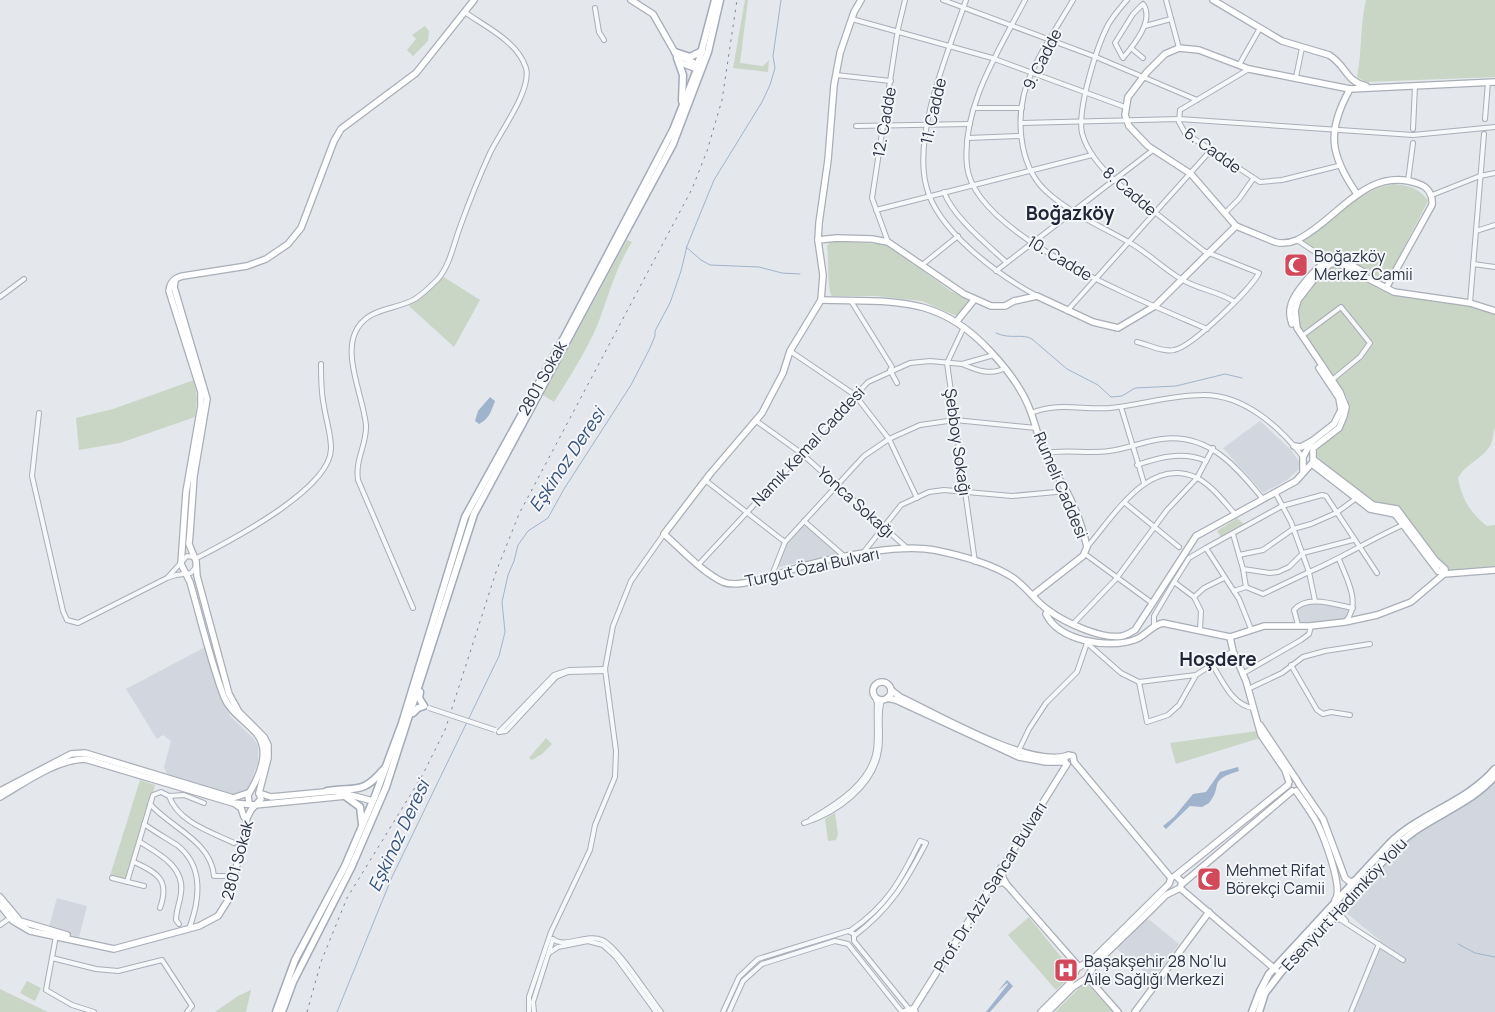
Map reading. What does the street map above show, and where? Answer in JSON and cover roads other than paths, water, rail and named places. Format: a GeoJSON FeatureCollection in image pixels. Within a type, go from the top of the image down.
{"type":"FeatureCollection","features":[{"type":"Feature","properties":{"kind":"main road","name":"2801 Sokak"},"geometry":{"type":"LineString","coordinates":[[402,740],[465,517],[600,271],[658,160],[700,67],[715,0]]}},
{"type":"Feature","properties":{"kind":"main road","name":"2801 Sokak"},"geometry":{"type":"LineString","coordinates":[[373,803],[423,673],[477,508],[666,159],[684,119],[720,0]]}},
{"type":"Feature","properties":{"kind":"main road"},"geometry":{"type":"LineString","coordinates":[[675,53],[690,57],[700,53],[704,48]]}},
{"type":"Feature","properties":{"kind":"main road"},"geometry":{"type":"LineString","coordinates":[[675,53],[684,84],[681,112]]}},
{"type":"Feature","properties":{"kind":"main road"},"geometry":{"type":"LineString","coordinates":[[282,1012],[293,982],[358,854],[382,797],[414,711],[427,707],[419,698],[423,673]]}},
{"type":"Feature","properties":{"kind":"main road"},"geometry":{"type":"LineString","coordinates":[[327,791],[351,790],[364,787],[388,764]]}},
{"type":"Feature","properties":{"kind":"main road","name":"Esenyurt Hadımköy Yolu"},"geometry":{"type":"LineString","coordinates":[[1252,1012],[1260,991],[1393,840],[1472,791],[1495,769]]}},
{"type":"Feature","properties":{"kind":"main road","name":"Esenyurt Hadımköy Yolu"},"geometry":{"type":"LineString","coordinates":[[1337,915],[1340,906],[1403,840],[1477,794],[1495,776]]}},
{"type":"Feature","properties":{"kind":"main road"},"geometry":{"type":"LineString","coordinates":[[345,796],[358,803],[362,810],[361,830]]}},
{"type":"Feature","properties":{"kind":"main road"},"geometry":{"type":"LineString","coordinates":[[276,1012],[295,960],[338,881],[373,803],[382,797]]}},
{"type":"Feature","properties":{"kind":"main road"},"geometry":{"type":"LineString","coordinates":[[358,854],[373,803]]}},
{"type":"Feature","properties":{"kind":"main road"},"geometry":{"type":"LineString","coordinates":[[1328,916],[1337,915]]}},
{"type":"Feature","properties":{"kind":"main road","name":"Esenyurt Hadımköy Yolu"},"geometry":{"type":"LineString","coordinates":[[1259,1012],[1265,993],[1277,971]]}},
{"type":"Feature","properties":{"kind":"street"},"geometry":{"type":"LineString","coordinates":[[0,897],[12,916],[34,927],[115,945],[190,926],[212,917],[224,902],[244,817],[252,804],[261,799],[260,793],[268,758],[268,745],[264,737],[239,712],[229,694],[197,576],[195,560],[189,544],[194,476],[207,399],[169,292],[171,283],[183,276],[246,266],[266,259],[288,244],[301,228],[334,141],[341,129],[416,73],[466,13],[474,0]]}},
{"type":"Feature","properties":{"kind":"street"},"geometry":{"type":"LineString","coordinates":[[631,0],[653,14],[675,53],[686,61],[700,67]]}},
{"type":"Feature","properties":{"kind":"street"},"geometry":{"type":"LineString","coordinates":[[529,1012],[529,997],[551,932],[590,850],[595,825],[615,777],[616,751],[605,670],[617,616],[632,581],[664,534],[705,480],[762,413],[783,374],[790,351],[821,300],[823,275],[818,240],[836,75],[840,53],[852,19],[864,0]]}},
{"type":"Feature","properties":{"kind":"street","name":"12. Cadde"},"geometry":{"type":"LineString","coordinates":[[888,242],[872,198],[898,31],[905,0]]}},
{"type":"Feature","properties":{"kind":"street"},"geometry":{"type":"LineString","coordinates":[[943,0],[1096,57],[1197,100]]}},
{"type":"Feature","properties":{"kind":"street","name":"11. Cadde"},"geometry":{"type":"LineString","coordinates":[[966,0],[950,46],[928,123],[924,167],[929,196],[939,213],[958,236],[996,271],[1037,296]]}},
{"type":"Feature","properties":{"kind":"street","name":"10. Cadde"},"geometry":{"type":"LineString","coordinates":[[1025,0],[992,58],[970,124],[967,167],[973,184],[988,208],[1001,221],[1032,242],[1096,280],[1207,329]]}},
{"type":"Feature","properties":{"kind":"street","name":"9. Cadde"},"geometry":{"type":"LineString","coordinates":[[1073,0],[1026,87],[1022,108],[1021,136],[1024,153],[1031,170],[1046,192],[1073,211],[1129,242],[1182,280],[1233,301]]}},
{"type":"Feature","properties":{"kind":"street","name":"8. Cadde"},"geometry":{"type":"LineString","coordinates":[[1127,0],[1108,26],[1096,57],[1086,93],[1081,121],[1083,135],[1092,155],[1114,180],[1156,213],[1208,253],[1259,273],[1246,290],[1233,301]]}},
{"type":"Feature","properties":{"kind":"street"},"geometry":{"type":"LineString","coordinates":[[1166,0],[1180,48]]}},
{"type":"Feature","properties":{"kind":"street"},"geometry":{"type":"LineString","coordinates":[[1213,0],[1282,42],[1329,55],[1341,65],[1350,85],[1336,117],[1335,131],[1338,166],[1357,194]]}},
{"type":"Feature","properties":{"kind":"street"},"geometry":{"type":"LineString","coordinates":[[1143,4],[1147,10],[1145,26],[1132,48],[1123,58],[1115,43],[1128,21],[1143,4]]}},
{"type":"Feature","properties":{"kind":"street"},"geometry":{"type":"LineString","coordinates":[[595,8],[604,40]]}},
{"type":"Feature","properties":{"kind":"street"},"geometry":{"type":"LineString","coordinates":[[413,608],[358,480],[356,466],[363,446],[366,426],[350,346],[356,331],[365,318],[384,308],[415,298],[439,278],[448,261],[475,186],[524,89],[527,70],[517,50],[466,13]]}},
{"type":"Feature","properties":{"kind":"street"},"geometry":{"type":"LineString","coordinates":[[852,19],[992,58],[1125,107]]}},
{"type":"Feature","properties":{"kind":"street"},"geometry":{"type":"LineString","coordinates":[[1145,26],[1171,19]]}},
{"type":"Feature","properties":{"kind":"street"},"geometry":{"type":"LineString","coordinates":[[1239,65],[1260,28]]}},
{"type":"Feature","properties":{"kind":"street"},"geometry":{"type":"LineString","coordinates":[[1132,48],[1143,58]]}},
{"type":"Feature","properties":{"kind":"street"},"geometry":{"type":"LineString","coordinates":[[1386,288],[1432,205],[1432,195],[1422,185],[1408,182],[1380,183],[1357,194],[1297,240],[1281,244],[1236,226],[1191,174],[1153,150],[1135,134],[1126,119],[1125,107],[1130,93],[1142,77],[1166,54],[1180,48],[1210,53],[1249,69],[1333,84],[1386,87],[1492,82],[1485,119]]}},
{"type":"Feature","properties":{"kind":"street"},"geometry":{"type":"LineString","coordinates":[[1296,77],[1302,48]]}},
{"type":"Feature","properties":{"kind":"street","name":"6. Cadde"},"geometry":{"type":"LineString","coordinates":[[1249,69],[1180,110],[1178,119],[1185,133],[1254,179],[1268,183],[1338,166]]}},
{"type":"Feature","properties":{"kind":"street"},"geometry":{"type":"LineString","coordinates":[[836,75],[891,81]]}},
{"type":"Feature","properties":{"kind":"street"},"geometry":{"type":"LineString","coordinates":[[1414,129],[1415,86]]}},
{"type":"Feature","properties":{"kind":"street"},"geometry":{"type":"LineString","coordinates":[[975,108],[1022,108]]}},
{"type":"Feature","properties":{"kind":"street"},"geometry":{"type":"LineString","coordinates":[[1021,123],[1178,119],[1413,135],[1495,127]]}},
{"type":"Feature","properties":{"kind":"street"},"geometry":{"type":"LineString","coordinates":[[856,126],[928,123],[970,124]]}},
{"type":"Feature","properties":{"kind":"street"},"geometry":{"type":"LineString","coordinates":[[1470,303],[1484,134]]}},
{"type":"Feature","properties":{"kind":"street"},"geometry":{"type":"LineString","coordinates":[[968,138],[1021,136]]}},
{"type":"Feature","properties":{"kind":"street"},"geometry":{"type":"LineString","coordinates":[[1408,182],[1413,143]]}},
{"type":"Feature","properties":{"kind":"street"},"geometry":{"type":"LineString","coordinates":[[996,271],[1153,150]]}},
{"type":"Feature","properties":{"kind":"street"},"geometry":{"type":"LineString","coordinates":[[1067,311],[1191,174],[1210,150]]}},
{"type":"Feature","properties":{"kind":"street"},"geometry":{"type":"LineString","coordinates":[[876,210],[1092,155]]}},
{"type":"Feature","properties":{"kind":"street"},"geometry":{"type":"LineString","coordinates":[[1432,195],[1480,176],[1495,173]]}},
{"type":"Feature","properties":{"kind":"street"},"geometry":{"type":"LineString","coordinates":[[1225,213],[1243,195],[1254,179]]}},
{"type":"Feature","properties":{"kind":"street"},"geometry":{"type":"LineString","coordinates":[[944,192],[947,199],[970,228],[1006,262]]}},
{"type":"Feature","properties":{"kind":"street"},"geometry":{"type":"LineString","coordinates":[[1476,231],[1495,225]]}},
{"type":"Feature","properties":{"kind":"street"},"geometry":{"type":"LineString","coordinates":[[818,240],[837,238],[872,239],[888,242],[974,300],[998,307],[1037,296],[1067,311],[1108,327],[1118,328],[1155,306],[1236,226]]}},
{"type":"Feature","properties":{"kind":"street"},"geometry":{"type":"LineString","coordinates":[[922,265],[958,236]]}},
{"type":"Feature","properties":{"kind":"street"},"geometry":{"type":"LineString","coordinates":[[1297,240],[1327,260],[1341,260],[1386,288]]}},
{"type":"Feature","properties":{"kind":"street"},"geometry":{"type":"LineString","coordinates":[[1294,446],[1301,447],[1314,440],[1337,422],[1341,404],[1338,395],[1298,336],[1290,311],[1292,301],[1301,288],[1327,260]]}},
{"type":"Feature","properties":{"kind":"street"},"geometry":{"type":"LineString","coordinates":[[1312,461],[1315,445],[1339,428],[1344,416],[1344,398],[1302,336],[1296,324],[1296,305],[1315,278],[1330,264],[1340,264],[1394,292],[1470,303],[1495,311]]}},
{"type":"Feature","properties":{"kind":"street"},"geometry":{"type":"LineString","coordinates":[[1473,264],[1495,267]]}},
{"type":"Feature","properties":{"kind":"street"},"geometry":{"type":"LineString","coordinates":[[0,297],[24,279]]}},
{"type":"Feature","properties":{"kind":"street","name":"Rumeli Caddesi"},"geometry":{"type":"LineString","coordinates":[[821,300],[912,304],[933,309],[964,326],[1006,368],[1022,392],[1044,453],[1066,490],[1087,547]]}},
{"type":"Feature","properties":{"kind":"street"},"geometry":{"type":"LineString","coordinates":[[957,321],[974,300]]}},
{"type":"Feature","properties":{"kind":"street"},"geometry":{"type":"LineString","coordinates":[[851,301],[892,368],[890,370],[898,383]]}},
{"type":"Feature","properties":{"kind":"street"},"geometry":{"type":"LineString","coordinates":[[1136,342],[1174,351],[1207,329],[1233,301]]}},
{"type":"Feature","properties":{"kind":"street"},"geometry":{"type":"LineString","coordinates":[[1302,336],[1341,307],[1370,343],[1360,357],[1332,380]]}},
{"type":"Feature","properties":{"kind":"street"},"geometry":{"type":"LineString","coordinates":[[947,363],[964,326]]}},
{"type":"Feature","properties":{"kind":"street"},"geometry":{"type":"LineString","coordinates":[[790,351],[855,395],[890,438],[917,498]]}},
{"type":"Feature","properties":{"kind":"street","name":"Namık Kemal Caddesi"},"geometry":{"type":"LineString","coordinates":[[699,564],[800,453],[868,382],[890,370],[910,363],[930,361],[962,364],[994,355]]}},
{"type":"Feature","properties":{"kind":"street"},"geometry":{"type":"LineString","coordinates":[[193,359],[200,386],[202,406],[186,492],[182,568],[186,573],[224,697],[237,717],[259,737],[262,743],[263,756],[255,784],[247,799],[252,804]]}},
{"type":"Feature","properties":{"kind":"street","name":"Şebboy Sokağı"},"geometry":{"type":"LineString","coordinates":[[947,363],[975,562]]}},
{"type":"Feature","properties":{"kind":"street"},"geometry":{"type":"LineString","coordinates":[[195,560],[233,540],[292,502],[324,466],[331,449],[323,405],[321,364]]}},
{"type":"Feature","properties":{"kind":"street"},"geometry":{"type":"LineString","coordinates":[[962,364],[976,370],[993,372],[1006,368]]}},
{"type":"Feature","properties":{"kind":"street"},"geometry":{"type":"LineString","coordinates":[[1031,413],[1053,406],[1121,407],[1199,395],[1217,396],[1234,401],[1256,412],[1294,446],[1304,458],[1312,461],[1358,497],[1378,507],[1394,508],[1438,572],[1444,574],[1495,570]]}},
{"type":"Feature","properties":{"kind":"street"},"geometry":{"type":"LineString","coordinates":[[1121,407],[1144,483]]}},
{"type":"Feature","properties":{"kind":"street"},"geometry":{"type":"LineString","coordinates":[[39,413],[32,476],[63,611],[67,620],[78,623],[167,578],[194,571],[195,560]]}},
{"type":"Feature","properties":{"kind":"street","name":"Yonca Sokağı"},"geometry":{"type":"LineString","coordinates":[[755,420],[800,453],[885,526],[907,548]]}},
{"type":"Feature","properties":{"kind":"street"},"geometry":{"type":"LineString","coordinates":[[772,575],[785,542],[839,486],[864,456],[890,438],[920,425],[955,420],[1036,428]]}},
{"type":"Feature","properties":{"kind":"street"},"geometry":{"type":"LineString","coordinates":[[1044,453],[1063,449],[1089,453],[1132,447],[1162,439],[1190,440],[1219,451],[1243,474],[1262,498]]}},
{"type":"Feature","properties":{"kind":"street"},"geometry":{"type":"LineString","coordinates":[[1303,472],[1304,458],[1314,440]]}},
{"type":"Feature","properties":{"kind":"street"},"geometry":{"type":"LineString","coordinates":[[1074,623],[1118,576],[1155,526],[1197,478],[1213,448]]}},
{"type":"Feature","properties":{"kind":"street"},"geometry":{"type":"LineString","coordinates":[[1138,465],[1158,458],[1176,455],[1196,457],[1206,462]]}},
{"type":"Feature","properties":{"kind":"street"},"geometry":{"type":"LineString","coordinates":[[1304,458],[1312,461]]}},
{"type":"Feature","properties":{"kind":"street","name":"Turgut Özal Bulvarı"},"geometry":{"type":"LineString","coordinates":[[664,534],[723,582],[744,583],[808,564],[907,548],[940,552],[975,562],[1013,578],[1048,610],[1074,623],[1101,635],[1122,636],[1135,630],[1196,536],[1296,481],[1312,461]]}},
{"type":"Feature","properties":{"kind":"street"},"geometry":{"type":"LineString","coordinates":[[1033,595],[1085,554],[1087,547],[1125,503],[1144,483],[1159,475],[1172,472],[1197,478],[1218,495],[1235,514]]}},
{"type":"Feature","properties":{"kind":"street"},"geometry":{"type":"LineString","coordinates":[[705,480],[748,511],[785,542]]}},
{"type":"Feature","properties":{"kind":"street"},"geometry":{"type":"LineString","coordinates":[[861,555],[901,505],[929,492],[944,490],[1012,496],[1066,490]]}},
{"type":"Feature","properties":{"kind":"street"},"geometry":{"type":"LineString","coordinates":[[1275,492],[1303,553],[1315,601]]}},
{"type":"Feature","properties":{"kind":"street"},"geometry":{"type":"LineString","coordinates":[[1154,625],[1154,616],[1189,558],[1282,506],[1322,495],[1326,496],[1358,548],[1377,573]]}},
{"type":"Feature","properties":{"kind":"street"},"geometry":{"type":"LineString","coordinates":[[1239,555],[1264,550],[1293,529],[1311,524],[1336,512],[1358,497]]}},
{"type":"Feature","properties":{"kind":"street"},"geometry":{"type":"LineString","coordinates":[[1125,503],[1179,547]]}},
{"type":"Feature","properties":{"kind":"street"},"geometry":{"type":"LineString","coordinates":[[804,521],[845,558]]}},
{"type":"Feature","properties":{"kind":"street"},"geometry":{"type":"LineString","coordinates":[[1234,591],[1246,587],[1264,594],[1339,559],[1376,536],[1406,524]]}},
{"type":"Feature","properties":{"kind":"street"},"geometry":{"type":"LineString","coordinates":[[1233,534],[1246,587]]}},
{"type":"Feature","properties":{"kind":"street"},"geometry":{"type":"LineString","coordinates":[[1243,569],[1270,574],[1278,572],[1289,567],[1303,553],[1353,540]]}},
{"type":"Feature","properties":{"kind":"street"},"geometry":{"type":"LineString","coordinates":[[1206,548],[1246,612],[1251,629]]}},
{"type":"Feature","properties":{"kind":"street"},"geometry":{"type":"LineString","coordinates":[[1085,554],[1152,602]]}},
{"type":"Feature","properties":{"kind":"street"},"geometry":{"type":"LineString","coordinates":[[167,578],[187,556],[195,560]]}},
{"type":"Feature","properties":{"kind":"street"},"geometry":{"type":"LineString","coordinates":[[1339,559],[1353,596],[1351,615],[1345,622]]}},
{"type":"Feature","properties":{"kind":"street"},"geometry":{"type":"LineString","coordinates":[[1087,643],[1109,645],[1136,640],[1154,625],[1163,623],[1230,637],[1251,629],[1345,622],[1378,615],[1410,602],[1444,574]]}},
{"type":"Feature","properties":{"kind":"street"},"geometry":{"type":"LineString","coordinates":[[1194,597],[1204,588],[1224,578]]}},
{"type":"Feature","properties":{"kind":"street"},"geometry":{"type":"LineString","coordinates":[[1174,582],[1194,597],[1201,611],[1200,630]]}},
{"type":"Feature","properties":{"kind":"street"},"geometry":{"type":"LineString","coordinates":[[1298,626],[1294,610],[1296,607],[1315,601],[1353,608]]}},
{"type":"Feature","properties":{"kind":"street"},"geometry":{"type":"LineString","coordinates":[[1048,610],[1047,616],[1062,629],[1087,643],[1121,673],[1139,682],[1196,675]]}},
{"type":"Feature","properties":{"kind":"street"},"geometry":{"type":"LineString","coordinates":[[1242,674],[1310,634],[1311,626]]}},
{"type":"Feature","properties":{"kind":"street"},"geometry":{"type":"LineString","coordinates":[[1230,637],[1232,651],[1248,689],[1262,738],[1285,770],[1291,787],[1318,824],[1338,886],[1337,897],[1328,916]]}},
{"type":"Feature","properties":{"kind":"street"},"geometry":{"type":"LineString","coordinates":[[1018,752],[1029,729],[1046,703],[1077,672],[1087,643]]}},
{"type":"Feature","properties":{"kind":"street"},"geometry":{"type":"LineString","coordinates":[[1248,689],[1264,679],[1282,673],[1303,657],[1325,651],[1370,644]]}},
{"type":"Feature","properties":{"kind":"street"},"geometry":{"type":"LineString","coordinates":[[1139,682],[1147,722],[1168,715],[1179,705],[1196,675],[1232,651]]}},
{"type":"Feature","properties":{"kind":"street"},"geometry":{"type":"LineString","coordinates":[[1212,664],[1242,706],[1253,708]]}},
{"type":"Feature","properties":{"kind":"street"},"geometry":{"type":"LineString","coordinates":[[1291,665],[1317,710],[1323,714],[1331,712],[1350,715]]}},
{"type":"Feature","properties":{"kind":"street"},"geometry":{"type":"LineString","coordinates":[[411,703],[497,731],[554,675],[569,670],[605,670]]}},
{"type":"Feature","properties":{"kind":"street"},"geometry":{"type":"LineString","coordinates":[[891,690],[880,705],[879,752],[875,766],[865,781],[840,806],[820,818],[804,823],[838,803],[852,790],[871,765],[876,751],[877,703],[873,688],[880,682],[888,684],[891,690],[900,696],[1018,752],[1074,762]]}},
{"type":"Feature","properties":{"kind":"street"},"geometry":{"type":"LineString","coordinates":[[874,696],[896,700],[1019,757],[1046,762],[1066,761],[1073,756],[1074,762],[1179,887],[1277,971]]}},
{"type":"Feature","properties":{"kind":"street"},"geometry":{"type":"LineString","coordinates":[[1259,723],[1323,819],[1345,878],[1351,882],[1360,877]]}},
{"type":"Feature","properties":{"kind":"street"},"geometry":{"type":"LineString","coordinates":[[0,791],[70,754],[85,753],[233,798],[242,797],[253,791],[271,797],[327,791],[355,795],[373,803]]}},
{"type":"Feature","properties":{"kind":"street"},"geometry":{"type":"LineString","coordinates":[[0,797],[54,767],[70,760],[85,759],[233,803],[252,804]]}},
{"type":"Feature","properties":{"kind":"street","name":"Prof. Dr. Aziz Sancar Bulvarı"},"geometry":{"type":"LineString","coordinates":[[909,1011],[1058,780],[1066,761]]}},
{"type":"Feature","properties":{"kind":"street"},"geometry":{"type":"LineString","coordinates":[[1046,762],[1058,769],[1058,780]]}},
{"type":"Feature","properties":{"kind":"street"},"geometry":{"type":"LineString","coordinates":[[1048,1012],[1073,986],[1087,976],[1102,957],[1291,787],[1293,780],[1298,783]]}},
{"type":"Feature","properties":{"kind":"street"},"geometry":{"type":"LineString","coordinates":[[1041,1012],[1082,966],[1173,880],[1298,783]]}},
{"type":"Feature","properties":{"kind":"street"},"geometry":{"type":"LineString","coordinates":[[127,882],[150,804],[156,793],[161,792],[169,796],[177,794],[204,802]]}},
{"type":"Feature","properties":{"kind":"street"},"geometry":{"type":"LineString","coordinates":[[169,796],[172,804],[181,814],[205,830],[234,843]]}},
{"type":"Feature","properties":{"kind":"street","name":"2801 Sokak"},"geometry":{"type":"LineString","coordinates":[[0,905],[30,931],[104,947],[122,948],[212,921],[222,911],[230,897],[252,804],[345,796],[373,803]]}},
{"type":"Feature","properties":{"kind":"street"},"geometry":{"type":"LineString","coordinates":[[233,803],[241,808],[244,817]]}},
{"type":"Feature","properties":{"kind":"street"},"geometry":{"type":"LineString","coordinates":[[150,804],[169,823],[205,850],[210,858],[214,876],[228,876]]}},
{"type":"Feature","properties":{"kind":"street"},"geometry":{"type":"LineString","coordinates":[[144,824],[176,845],[193,864],[198,879],[197,907],[190,926]]}},
{"type":"Feature","properties":{"kind":"street"},"geometry":{"type":"LineString","coordinates":[[723,1012],[739,977],[758,959],[850,931],[882,906],[903,876],[920,841],[926,843],[904,884],[886,909],[848,944]]}},
{"type":"Feature","properties":{"kind":"street"},"geometry":{"type":"LineString","coordinates":[[140,842],[160,854],[177,871],[182,891],[176,913],[176,920],[179,924]]}},
{"type":"Feature","properties":{"kind":"street"},"geometry":{"type":"LineString","coordinates":[[134,862],[152,870],[161,879],[164,895],[160,908]]}},
{"type":"Feature","properties":{"kind":"street"},"geometry":{"type":"LineString","coordinates":[[1001,868],[1007,885],[1082,966],[1087,976],[1118,1012]]}},
{"type":"Feature","properties":{"kind":"street"},"geometry":{"type":"LineString","coordinates":[[112,878],[144,886]]}},
{"type":"Feature","properties":{"kind":"street"},"geometry":{"type":"LineString","coordinates":[[1173,880],[1179,887]]}},
{"type":"Feature","properties":{"kind":"street"},"geometry":{"type":"LineString","coordinates":[[990,886],[1003,882],[1007,885]]}},
{"type":"Feature","properties":{"kind":"street"},"geometry":{"type":"LineString","coordinates":[[1340,906],[1343,918],[1353,927]]}},
{"type":"Feature","properties":{"kind":"street"},"geometry":{"type":"LineString","coordinates":[[1135,1012],[1209,912]]}},
{"type":"Feature","properties":{"kind":"street"},"geometry":{"type":"LineString","coordinates":[[1337,915],[1403,960]]}},
{"type":"Feature","properties":{"kind":"street"},"geometry":{"type":"LineString","coordinates":[[0,925],[12,916]]}},
{"type":"Feature","properties":{"kind":"street"},"geometry":{"type":"LineString","coordinates":[[850,931],[854,939],[909,1011]]}},
{"type":"Feature","properties":{"kind":"street"},"geometry":{"type":"LineString","coordinates":[[534,1012],[534,1002],[553,939],[551,932]]}},
{"type":"Feature","properties":{"kind":"street"},"geometry":{"type":"LineString","coordinates":[[842,933],[840,937],[843,943]]}},
{"type":"Feature","properties":{"kind":"street"},"geometry":{"type":"LineString","coordinates":[[56,936],[46,990],[72,1005],[94,1012]]}},
{"type":"Feature","properties":{"kind":"street"},"geometry":{"type":"LineString","coordinates":[[553,939],[560,942],[593,938],[604,940],[617,954],[661,1012]]}},
{"type":"Feature","properties":{"kind":"street"},"geometry":{"type":"LineString","coordinates":[[549,953],[558,947],[588,941],[603,945],[616,957],[656,1012]]}},
{"type":"Feature","properties":{"kind":"street"},"geometry":{"type":"LineString","coordinates":[[729,1012],[743,981],[762,964],[771,959],[836,941],[848,944],[909,1011]]}},
{"type":"Feature","properties":{"kind":"street"},"geometry":{"type":"LineString","coordinates":[[1351,1012],[1379,944]]}},
{"type":"Feature","properties":{"kind":"street"},"geometry":{"type":"LineString","coordinates":[[52,958],[96,969],[118,971],[162,960],[192,1006],[187,1012]]}},
{"type":"Feature","properties":{"kind":"street"},"geometry":{"type":"LineString","coordinates":[[1076,974],[1087,976]]}},
{"type":"Feature","properties":{"kind":"water"},"geometry":{"type":"Polygon","coordinates":[[[490,397],[495,401],[492,409],[479,424],[475,421],[478,411],[490,397]]]}},
{"type":"Feature","properties":{"kind":"water"},"geometry":{"type":"Polygon","coordinates":[[[1238,767],[1239,771],[1219,781],[1209,803],[1202,807],[1190,806],[1166,829],[1163,826],[1174,817],[1193,794],[1206,792],[1220,772],[1238,767]]]}},
{"type":"Feature","properties":{"kind":"water"},"geometry":{"type":"Polygon","coordinates":[[[1007,980],[1013,986],[990,1012],[986,1012],[1008,984],[998,991],[1007,980]]]}},
{"type":"Feature","properties":{"kind":"waterway","name":"Eşkinoz Deresi"},"geometry":{"type":"LineString","coordinates":[[337,1012],[392,877],[499,656],[505,632],[502,602],[508,575],[518,545],[528,531],[548,518],[564,489],[631,385],[649,350],[655,336],[655,331],[670,303],[687,246],[714,180],[762,102],[770,85],[775,68],[773,56],[781,0]]}},
{"type":"Feature","properties":{"kind":"waterway"},"geometry":{"type":"LineString","coordinates":[[686,247],[710,265],[759,267],[782,273],[800,274]]}},
{"type":"Feature","properties":{"kind":"waterway"},"geometry":{"type":"LineString","coordinates":[[996,333],[1032,339],[1067,369],[1098,385],[1111,397],[1122,396],[1135,388],[1176,386],[1225,374],[1242,378]]}},
{"type":"Feature","properties":{"kind":"waterway"},"geometry":{"type":"LineString","coordinates":[[1458,944],[1475,953],[1495,957]]}},
{"type":"Feature","properties":{"kind":"railway"},"geometry":{"type":"LineString","coordinates":[[307,1012],[321,962],[347,898],[422,776],[445,730],[496,572],[519,514],[692,189],[707,151],[722,100],[737,0]]}},
{"type":"Feature","properties":{"kind":"place","name":"Boğazköy Merkez Camii"},"geometry":{"type":"Point","coordinates":[1296,265]}},
{"type":"Feature","properties":{"kind":"place","name":"Mehmet Rifat Börekçi Camii"},"geometry":{"type":"Point","coordinates":[1209,879]}},
{"type":"Feature","properties":{"kind":"place","name":"Başakşehir 28 No'lu Aile Sağlığı Merkezi"},"geometry":{"type":"Point","coordinates":[1066,970]}},
{"type":"Feature","properties":{"kind":"district","name":"Boğazköy"},"geometry":{"type":"Point","coordinates":[1070,213]}},
{"type":"Feature","properties":{"kind":"district","name":"Hoşdere"},"geometry":{"type":"Point","coordinates":[1218,659]}}]}
